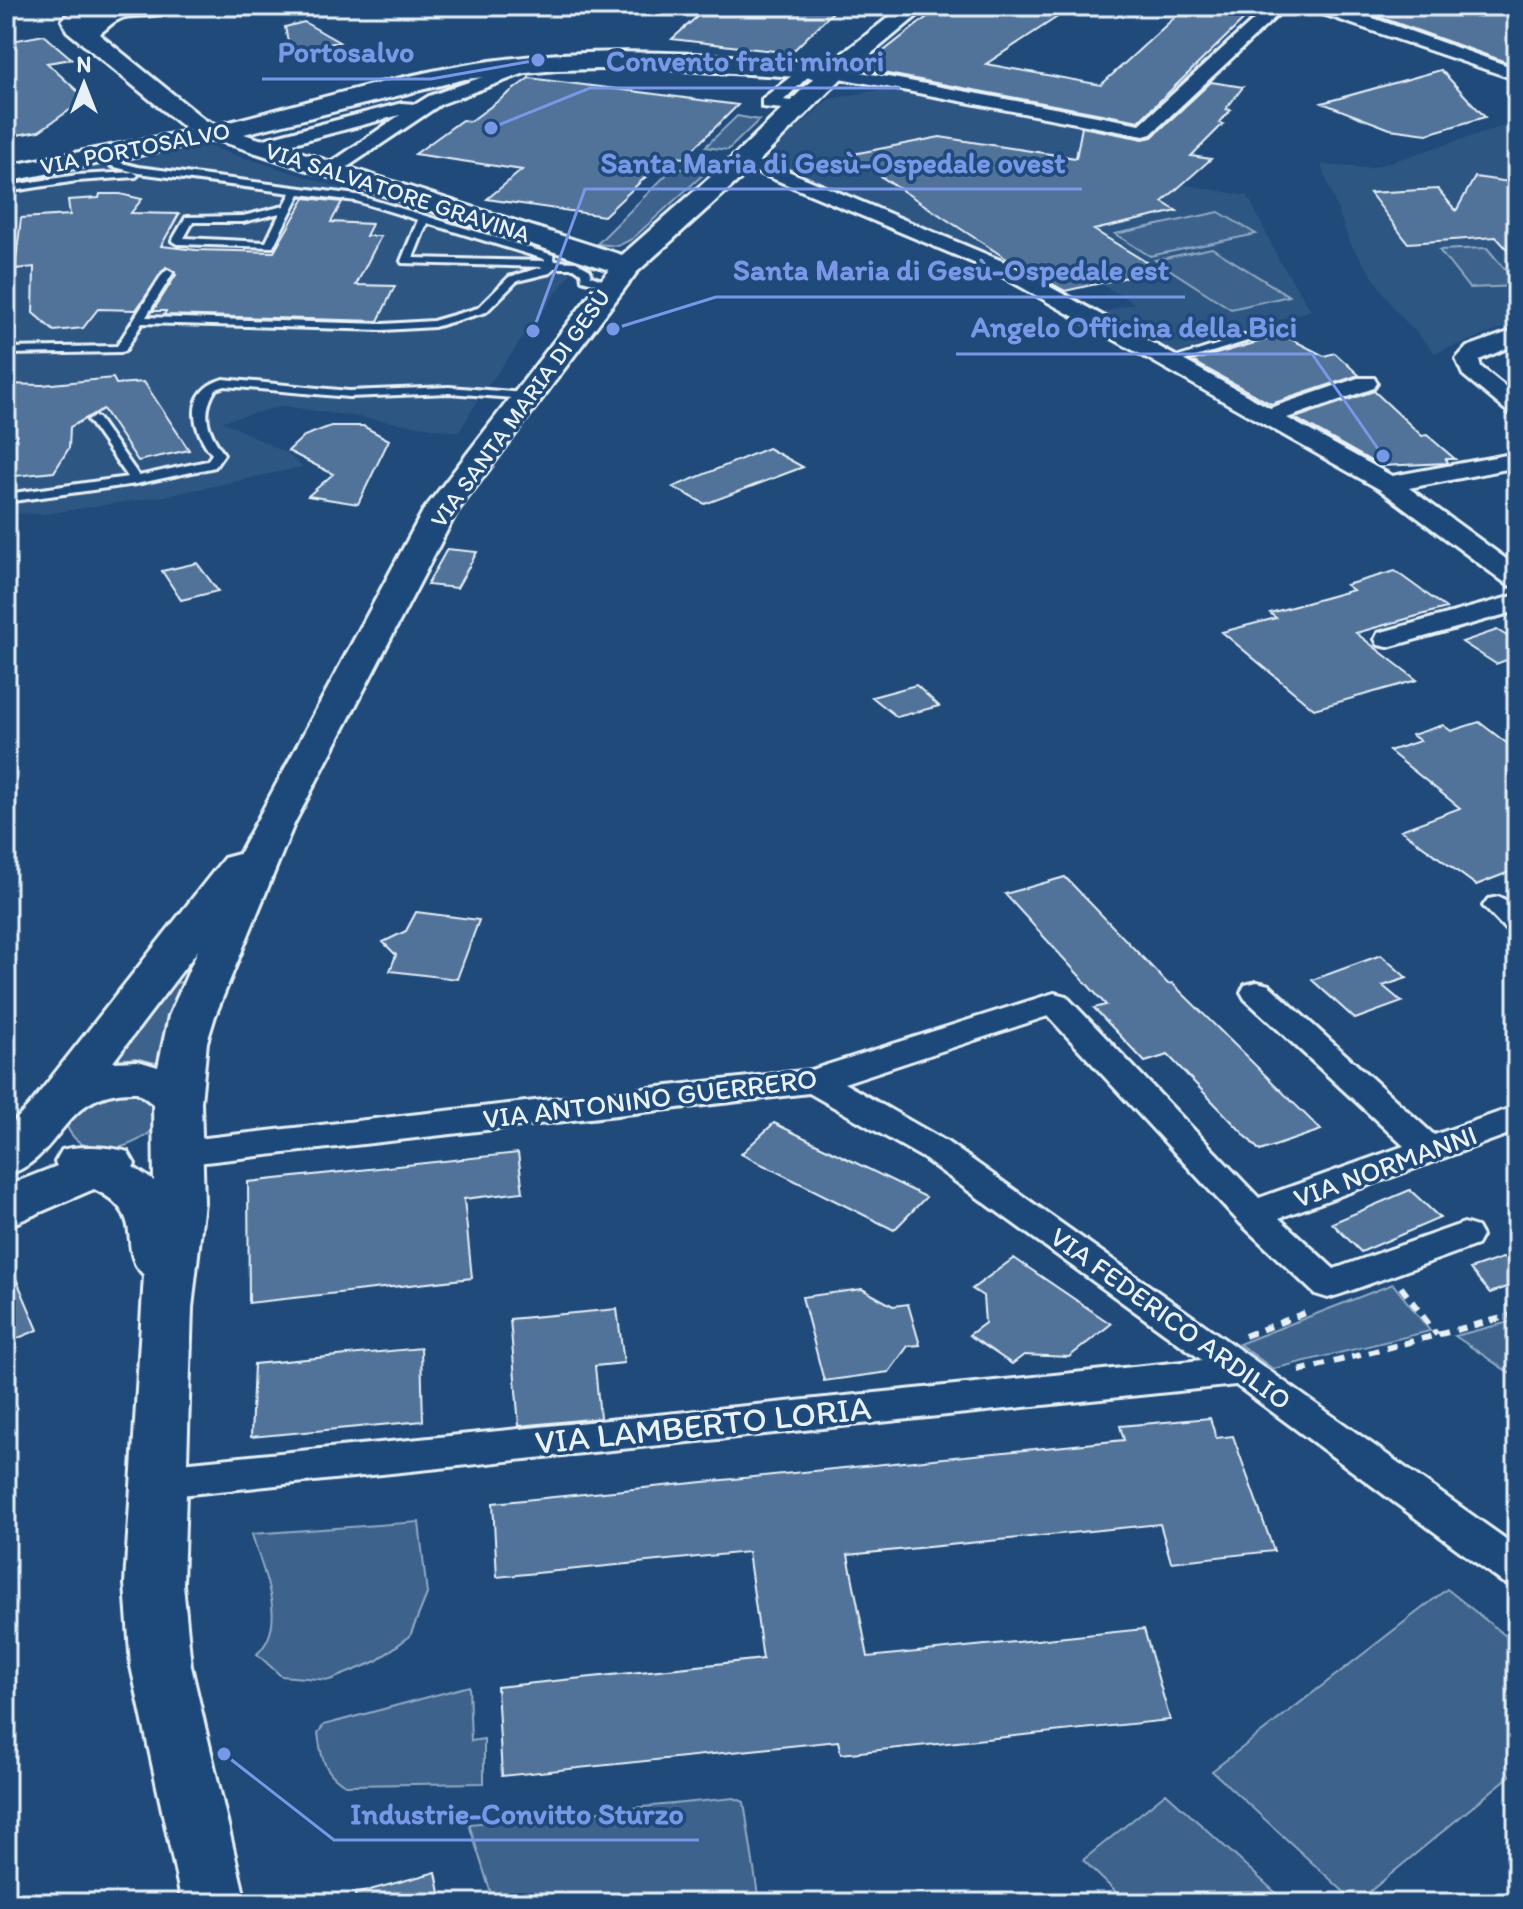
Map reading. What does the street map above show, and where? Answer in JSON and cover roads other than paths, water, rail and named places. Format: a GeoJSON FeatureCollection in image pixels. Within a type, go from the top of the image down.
{"type":"FeatureCollection","features":[{"type":"Feature","properties":{"kind":"main road","name":"VIA SALVATORE GRAVINA"},"geometry":{"type":"LineString","coordinates":[[112,6],[80,15],[74,20],[75,26],[196,125],[330,170],[619,276]]}},
{"type":"Feature","properties":{"kind":"main road"},"geometry":{"type":"LineString","coordinates":[[97,42],[93,22],[102,16],[163,6]]}},
{"type":"Feature","properties":{"kind":"main road"},"geometry":{"type":"LineString","coordinates":[[676,219],[742,163],[834,72],[865,58],[917,6]]}},
{"type":"Feature","properties":{"kind":"main road","name":"VIA PORTOSALVO"},"geometry":{"type":"LineString","coordinates":[[215,133],[465,72],[530,65],[693,63],[834,72]]}},
{"type":"Feature","properties":{"kind":"main road"},"geometry":{"type":"LineString","coordinates":[[676,219],[710,178],[747,144],[794,109]]}},
{"type":"Feature","properties":{"kind":"main road","name":"VIA SANTA MARIA DI GESÙ"},"geometry":{"type":"LineString","coordinates":[[273,824],[440,511],[524,396],[619,276],[676,219]]}},
{"type":"Feature","properties":{"kind":"main road"},"geometry":{"type":"LineString","coordinates":[[6,1159],[53,1108],[273,824]]}},
{"type":"Feature","properties":{"kind":"main road"},"geometry":{"type":"LineString","coordinates":[[214,1903],[161,1666],[154,1584],[161,1481],[166,1308],[179,1202],[178,1125],[184,1042],[192,1016],[273,824]]}},
{"type":"Feature","properties":{"kind":"main road"},"geometry":{"type":"LineString","coordinates":[[166,1308],[155,1219],[147,1201],[95,1165],[53,1150],[43,1129],[53,1108],[98,1080],[128,1076],[164,1087],[178,1125]]}},
{"type":"Feature","properties":{"kind":"main road"},"geometry":{"type":"LineString","coordinates":[[6,1210],[30,1194],[95,1165],[154,1149],[178,1125]]}},
{"type":"Feature","properties":{"kind":"street"},"geometry":{"type":"LineString","coordinates":[[834,72],[1144,130],[1279,6]]}},
{"type":"Feature","properties":{"kind":"street"},"geometry":{"type":"LineString","coordinates":[[1307,6],[1354,10],[1517,75]]}},
{"type":"Feature","properties":{"kind":"street"},"geometry":{"type":"LineString","coordinates":[[256,147],[435,100],[530,65]]}},
{"type":"Feature","properties":{"kind":"street"},"geometry":{"type":"LineString","coordinates":[[794,109],[769,103],[807,69]]}},
{"type":"Feature","properties":{"kind":"street"},"geometry":{"type":"LineString","coordinates":[[1026,88],[1162,114]]}},
{"type":"Feature","properties":{"kind":"street"},"geometry":{"type":"LineString","coordinates":[[330,170],[435,100]]}},
{"type":"Feature","properties":{"kind":"street","name":"VIA PORTOSALVO"},"geometry":{"type":"LineString","coordinates":[[6,174],[112,164],[215,133]]}},
{"type":"Feature","properties":{"kind":"street"},"geometry":{"type":"LineString","coordinates":[[742,163],[769,170],[1000,267],[1388,484],[1517,579]]}},
{"type":"Feature","properties":{"kind":"street"},"geometry":{"type":"LineString","coordinates":[[1517,336],[1475,352],[1467,359],[1471,370],[1517,408]]}},
{"type":"Feature","properties":{"kind":"street"},"geometry":{"type":"LineString","coordinates":[[1267,417],[1366,383]]}},
{"type":"Feature","properties":{"kind":"street"},"geometry":{"type":"LineString","coordinates":[[1388,484],[1517,460]]}},
{"type":"Feature","properties":{"kind":"street"},"geometry":{"type":"LineString","coordinates":[[1388,639],[1517,603]]}},
{"type":"Feature","properties":{"kind":"street"},"geometry":{"type":"LineString","coordinates":[[1257,992],[1429,1150]]}},
{"type":"Feature","properties":{"kind":"street","name":"VIA ANTONINO GUERRERO"},"geometry":{"type":"LineString","coordinates":[[178,1125],[814,1081],[1054,1003],[1253,1214],[1328,1285],[1464,1236]]}},
{"type":"Feature","properties":{"kind":"street","name":"VIA FEDERICO ARDILIO"},"geometry":{"type":"LineString","coordinates":[[814,1081],[935,1150],[1252,1375],[1517,1570]]}},
{"type":"Feature","properties":{"kind":"street","name":"VIA NORMANNI"},"geometry":{"type":"LineString","coordinates":[[1253,1214],[1517,1118]]}},
{"type":"Feature","properties":{"kind":"street","name":"VIA LAMBERTO LORIA"},"geometry":{"type":"LineString","coordinates":[[161,1481],[1252,1375]]}},
{"type":"Feature","properties":{"kind":"lane"},"geometry":{"type":"LineString","coordinates":[[6,188],[112,164],[357,198],[549,257],[551,265]]}},
{"type":"Feature","properties":{"kind":"lane"},"geometry":{"type":"LineString","coordinates":[[6,188],[101,171],[112,164],[152,176],[297,190]]}},
{"type":"Feature","properties":{"kind":"lane"},"geometry":{"type":"LineString","coordinates":[[288,208],[243,219],[190,219],[177,241],[269,245],[288,208],[297,190]]}},
{"type":"Feature","properties":{"kind":"lane"},"geometry":{"type":"LineString","coordinates":[[424,219],[406,261],[576,265],[586,272],[586,278],[619,276]]}},
{"type":"Feature","properties":{"kind":"lane"},"geometry":{"type":"LineString","coordinates":[[139,320],[383,327],[434,324],[482,310],[513,279],[546,271],[551,265]]}},
{"type":"Feature","properties":{"kind":"lane"},"geometry":{"type":"LineString","coordinates":[[6,351],[121,349],[168,273]]}},
{"type":"Feature","properties":{"kind":"lane"},"geometry":{"type":"LineString","coordinates":[[1169,362],[1263,333]]}},
{"type":"Feature","properties":{"kind":"lane"},"geometry":{"type":"LineString","coordinates":[[6,498],[136,480],[211,464],[218,459],[199,423],[204,398],[212,387],[223,382],[307,392],[524,396]]}},
{"type":"Feature","properties":{"kind":"lane"},"geometry":{"type":"LineString","coordinates":[[94,420],[136,480]]}},
{"type":"Feature","properties":{"kind":"place","name":"Portosalvo"},"geometry":{"type":"Point","coordinates":[538,60]}},
{"type":"Feature","properties":{"kind":"place","name":"Convento frati minori"},"geometry":{"type":"Point","coordinates":[491,128]}},
{"type":"Feature","properties":{"kind":"place","name":"Santa Maria di Gesù-Ospedale est"},"geometry":{"type":"Point","coordinates":[613,329]}},
{"type":"Feature","properties":{"kind":"place","name":"Santa Maria di Gesù-Ospedale ovest"},"geometry":{"type":"Point","coordinates":[533,331]}},
{"type":"Feature","properties":{"kind":"place","name":"Angelo Officina della Bici"},"geometry":{"type":"Point","coordinates":[1383,456]}},
{"type":"Feature","properties":{"kind":"place","name":"Industrie-Convitto Sturzo"},"geometry":{"type":"Point","coordinates":[224,1754]}}]}
